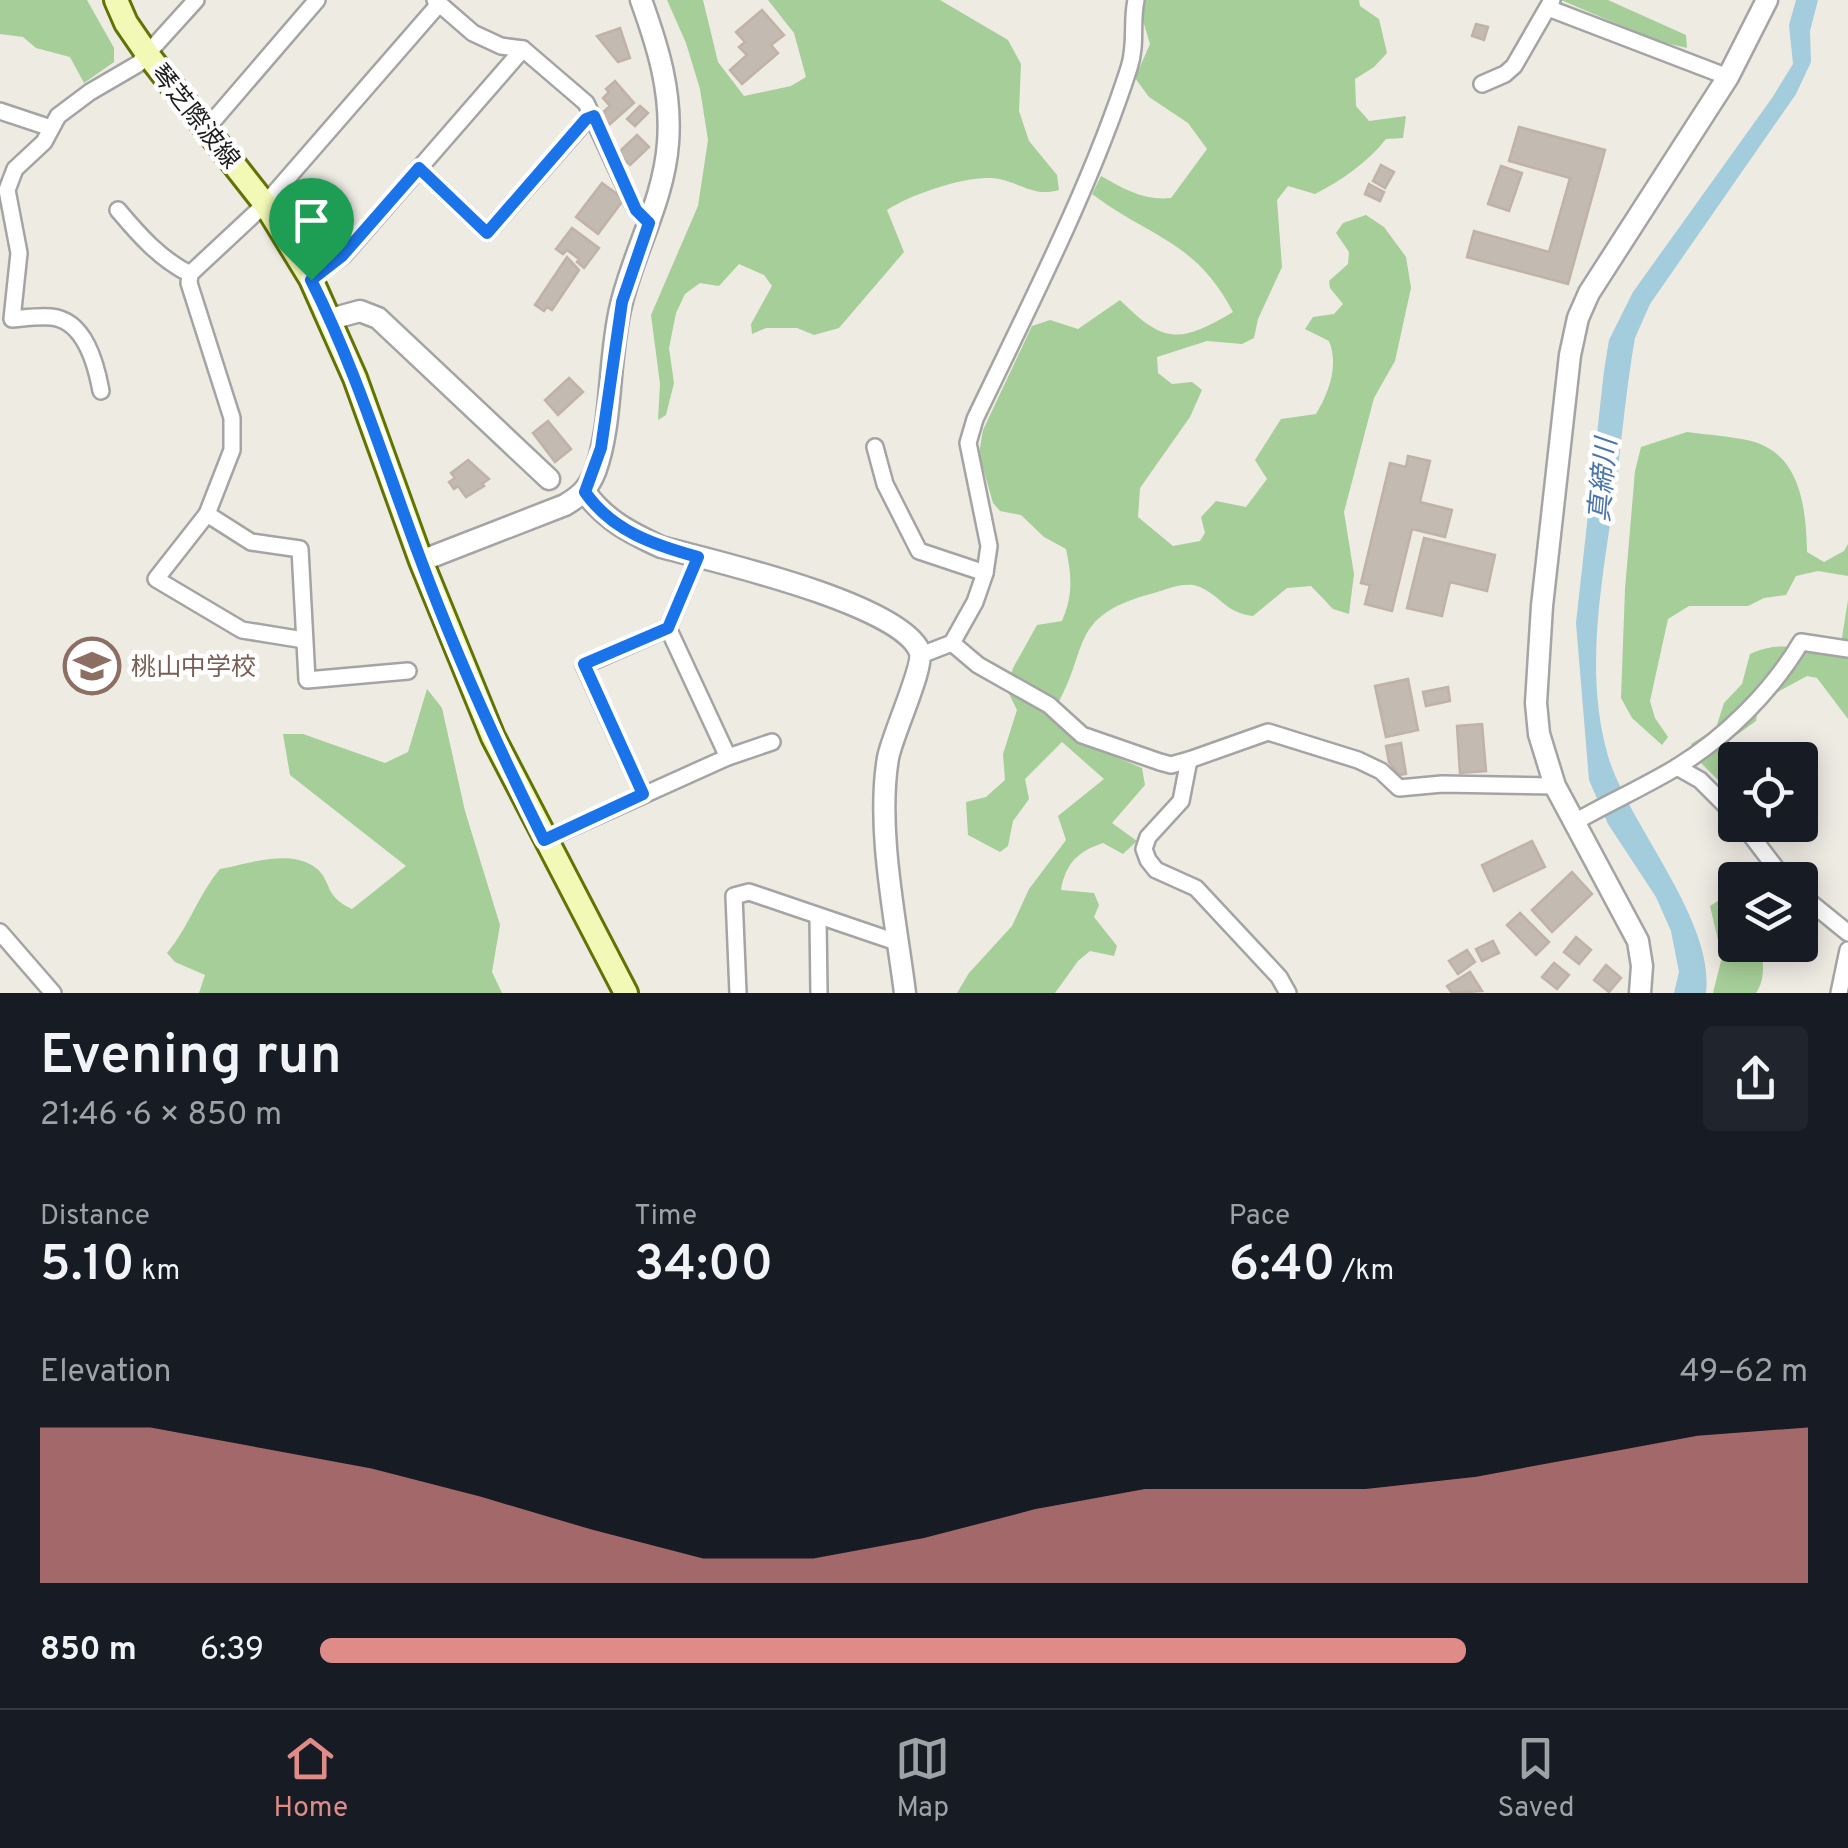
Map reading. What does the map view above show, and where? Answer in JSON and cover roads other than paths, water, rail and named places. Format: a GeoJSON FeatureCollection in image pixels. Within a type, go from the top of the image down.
{"type":"FeatureCollection","features":[{"type":"Feature","properties":{"kind":"main road","name":"琴芝際波線"},"geometry":{"type":"LineString","coordinates":[[116,0],[148,54],[265,204],[311,280],[331,319],[421,561],[493,737],[626,993]]}},
{"type":"Feature","properties":{"kind":"street"},"geometry":{"type":"LineString","coordinates":[[101,391],[92,356],[64,320],[12,319],[19,236],[7,190],[20,161],[35,151],[58,116],[138,64],[196,0]]}},
{"type":"Feature","properties":{"kind":"street"},"geometry":{"type":"LineString","coordinates":[[207,128],[317,0]]}},
{"type":"Feature","properties":{"kind":"street"},"geometry":{"type":"LineString","coordinates":[[421,561],[565,506],[585,492],[601,448],[622,302],[664,175],[669,116],[663,68],[641,0]]}},
{"type":"Feature","properties":{"kind":"street"},"geometry":{"type":"LineString","coordinates":[[921,655],[952,643],[975,602],[985,573],[989,546],[968,443],[1073,210],[1129,69],[1136,43],[1132,14],[1136,0]]}},
{"type":"Feature","properties":{"kind":"street"},"geometry":{"type":"LineString","coordinates":[[1640,993],[1642,966],[1638,941],[1580,819],[1555,786],[1539,734],[1536,673],[1570,356],[1578,318],[1590,294],[1728,77],[1767,0]]}},
{"type":"Feature","properties":{"kind":"street"},"geometry":{"type":"LineString","coordinates":[[304,640],[242,630],[156,578],[208,514],[232,450],[232,418],[189,283],[190,274],[265,204],[437,2],[474,33],[502,46],[523,49],[586,103],[636,210],[649,223]]}},
{"type":"Feature","properties":{"kind":"street"},"geometry":{"type":"LineString","coordinates":[[1482,84],[1514,66],[1550,4],[1728,77]]}},
{"type":"Feature","properties":{"kind":"street"},"geometry":{"type":"LineString","coordinates":[[311,280],[342,256],[523,49]]}},
{"type":"Feature","properties":{"kind":"street"},"geometry":{"type":"LineString","coordinates":[[0,110],[51,128]]}},
{"type":"Feature","properties":{"kind":"street"},"geometry":{"type":"LineString","coordinates":[[419,168],[487,233],[586,119],[594,116]]}},
{"type":"Feature","properties":{"kind":"street"},"geometry":{"type":"LineString","coordinates":[[118,210],[146,242],[190,274]]}},
{"type":"Feature","properties":{"kind":"street"},"geometry":{"type":"LineString","coordinates":[[331,319],[360,311],[378,318],[548,479]]}},
{"type":"Feature","properties":{"kind":"street"},"geometry":{"type":"LineString","coordinates":[[875,447],[884,484],[919,551],[985,573]]}},
{"type":"Feature","properties":{"kind":"street"},"geometry":{"type":"LineString","coordinates":[[585,492],[604,514],[635,535],[835,596],[900,628],[921,655],[920,668],[894,732],[885,778],[884,815],[904,993]]}},
{"type":"Feature","properties":{"kind":"street"},"geometry":{"type":"LineString","coordinates":[[208,514],[250,542],[300,549],[308,680],[408,671]]}},
{"type":"Feature","properties":{"kind":"street"},"geometry":{"type":"LineString","coordinates":[[643,794],[584,664],[668,628],[698,557]]}},
{"type":"Feature","properties":{"kind":"street"},"geometry":{"type":"LineString","coordinates":[[668,628],[728,757]]}},
{"type":"Feature","properties":{"kind":"street"},"geometry":{"type":"LineString","coordinates":[[1580,819],[1677,766],[1724,731],[1783,672],[1800,642],[1848,649]]}},
{"type":"Feature","properties":{"kind":"street"},"geometry":{"type":"LineString","coordinates":[[952,643],[978,665],[1050,706],[1082,735],[1171,765],[1268,732],[1358,760],[1380,771],[1399,788],[1442,784],[1555,786]]}},
{"type":"Feature","properties":{"kind":"street"},"geometry":{"type":"LineString","coordinates":[[544,840],[728,757],[772,742]]}},
{"type":"Feature","properties":{"kind":"street"},"geometry":{"type":"LineString","coordinates":[[1189,760],[1180,801],[1148,837],[1144,849],[1148,860],[1156,870],[1196,888],[1279,977],[1288,993]]}},
{"type":"Feature","properties":{"kind":"street"},"geometry":{"type":"LineString","coordinates":[[1677,766],[1700,780],[1718,798]]}},
{"type":"Feature","properties":{"kind":"street"},"geometry":{"type":"LineString","coordinates":[[1756,842],[1771,862]]}},
{"type":"Feature","properties":{"kind":"street"},"geometry":{"type":"LineString","coordinates":[[738,993],[734,896],[749,892],[899,943]]}},
{"type":"Feature","properties":{"kind":"street"},"geometry":{"type":"LineString","coordinates":[[1818,909],[1848,933]]}},
{"type":"Feature","properties":{"kind":"street"},"geometry":{"type":"LineString","coordinates":[[818,918],[819,993]]}},
{"type":"Feature","properties":{"kind":"street"},"geometry":{"type":"LineString","coordinates":[[0,932],[53,993]]}},
{"type":"Feature","properties":{"kind":"street"},"geometry":{"type":"LineString","coordinates":[[1840,993],[1848,950]]}},
{"type":"Feature","properties":{"kind":"water","name":"真締川"},"geometry":{"type":"Polygon","coordinates":[[[1796,0],[1818,0],[1810,31],[1811,62],[1796,94],[1650,304],[1635,338],[1601,590],[1597,690],[1608,756],[1633,812],[1684,904],[1705,965],[1706,993],[1674,993],[1679,972],[1671,931],[1656,897],[1608,824],[1589,780],[1576,623],[1604,371],[1609,340],[1633,292],[1793,64],[1789,25],[1796,0]]]}},
{"type":"Feature","properties":{"kind":"place","name":"桃山中学校"},"geometry":{"type":"Point","coordinates":[92,666]}}]}
